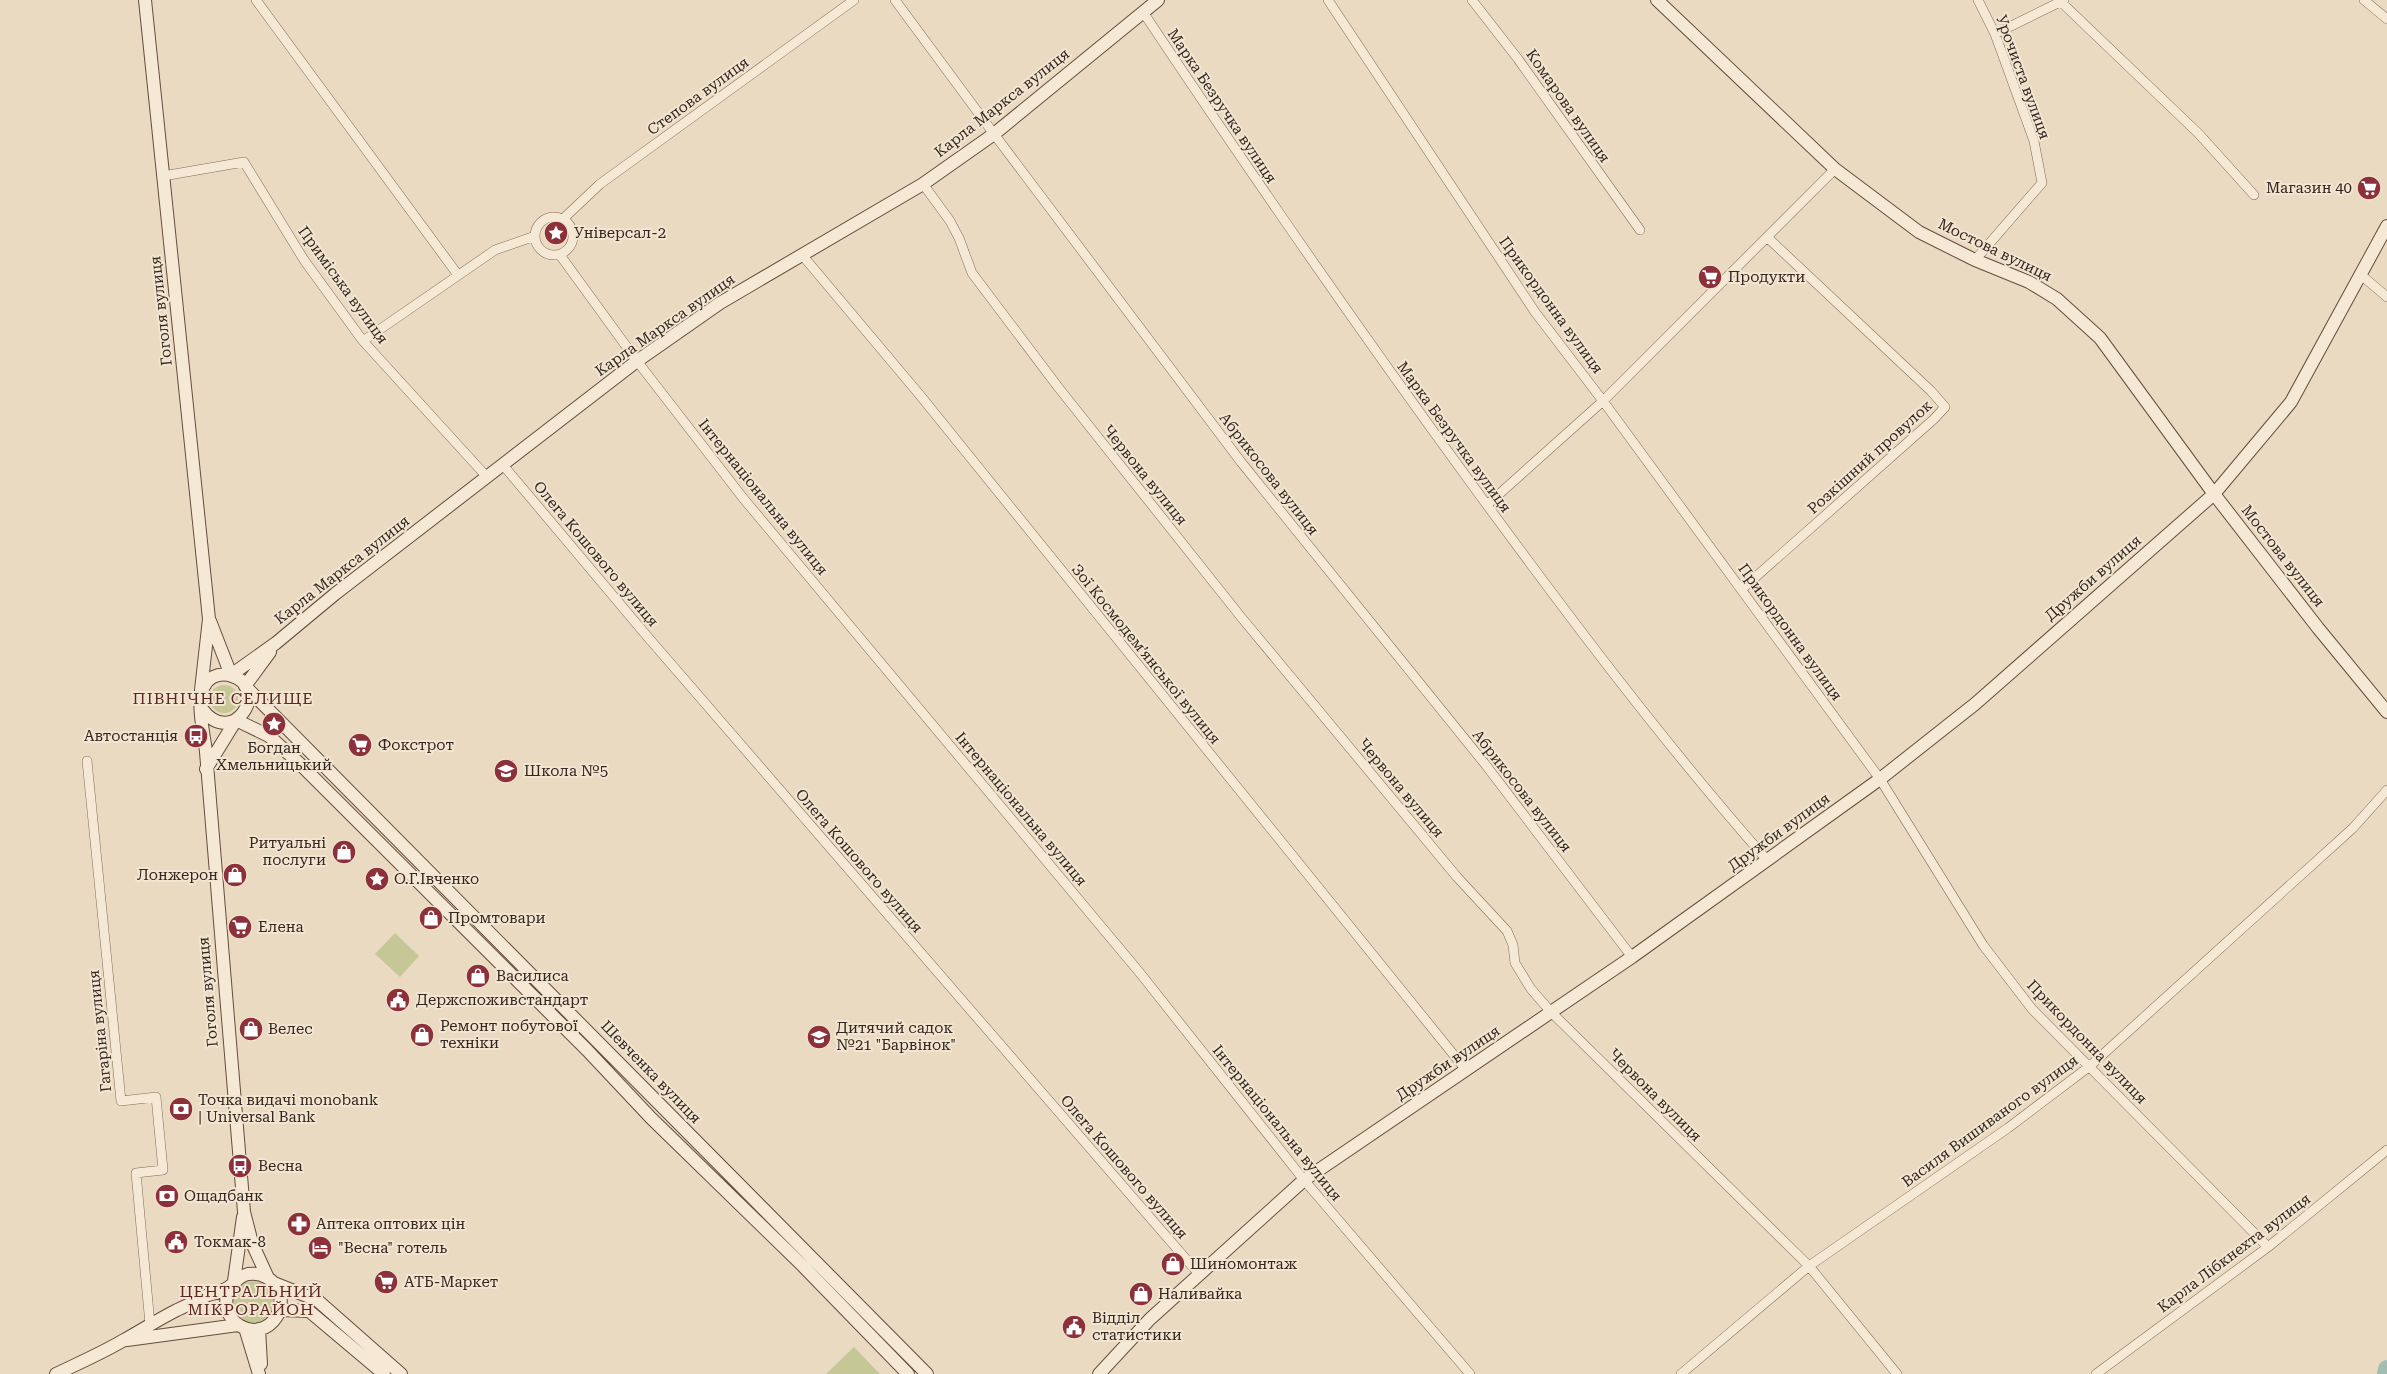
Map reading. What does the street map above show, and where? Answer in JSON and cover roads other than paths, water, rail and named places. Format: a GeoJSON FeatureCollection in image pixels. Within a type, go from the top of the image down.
{"type":"FeatureCollection","features":[{"type":"Feature","properties":{"kind":"street","name":"Гоголя вулиця"},"geometry":{"type":"LineString","coordinates":[[145,0],[209,619],[201,692],[202,710],[244,1212],[252,1243],[271,1280]]}},
{"type":"Feature","properties":{"kind":"street"},"geometry":{"type":"LineString","coordinates":[[256,0],[458,276]]}},
{"type":"Feature","properties":{"kind":"street","name":"Степова вулиця"},"geometry":{"type":"LineString","coordinates":[[563,219],[600,184],[854,0]]}},
{"type":"Feature","properties":{"kind":"street","name":"Абрикосова вулиця"},"geometry":{"type":"LineString","coordinates":[[895,0],[1241,462],[1485,764],[1632,957]]}},
{"type":"Feature","properties":{"kind":"street","name":"Карла Маркса вулиця"},"geometry":{"type":"LineString","coordinates":[[231,675],[276,643],[335,594],[637,361],[720,303],[803,256],[922,184],[994,134],[1158,0]]}},
{"type":"Feature","properties":{"kind":"street","name":"Прикордонна вулиця"},"geometry":{"type":"LineString","coordinates":[[1328,0],[1535,312],[1742,589],[1880,779],[1983,944],[2032,1009],[2268,1247]]}},
{"type":"Feature","properties":{"kind":"street","name":"Комарова вулиця"},"geometry":{"type":"LineString","coordinates":[[1472,0],[1518,58],[1640,230]]}},
{"type":"Feature","properties":{"kind":"street","name":"Мостова вулиця"},"geometry":{"type":"LineString","coordinates":[[1657,0],[1835,169],[1919,232],[1975,260],[2036,286],[2057,299],[2100,338],[2214,494],[2318,628],[2387,712]]}},
{"type":"Feature","properties":{"kind":"street","name":"Урочиста вулиця"},"geometry":{"type":"LineString","coordinates":[[1975,260],[2042,183],[2034,141],[1995,34],[1978,0]]}},
{"type":"Feature","properties":{"kind":"street"},"geometry":{"type":"LineString","coordinates":[[2364,0],[2387,19]]}},
{"type":"Feature","properties":{"kind":"street"},"geometry":{"type":"LineString","coordinates":[[1995,34],[2062,1],[2199,134],[2254,195]]}},
{"type":"Feature","properties":{"kind":"street","name":"Марка Безручка вулиця"},"geometry":{"type":"LineString","coordinates":[[1143,12],[1262,191],[1372,348],[1487,505],[1628,692],[1706,791],[1767,860]]}},
{"type":"Feature","properties":{"kind":"street","name":"Приміська вулиця"},"geometry":{"type":"LineString","coordinates":[[163,176],[244,162],[304,260],[363,341],[487,477]]}},
{"type":"Feature","properties":{"kind":"street"},"geometry":{"type":"LineString","coordinates":[[1487,505],[1603,401],[1835,169]]}},
{"type":"Feature","properties":{"kind":"street","name":"Червона вулиця"},"geometry":{"type":"LineString","coordinates":[[922,184],[950,220],[972,272],[1058,387],[1241,617],[1457,877],[1507,930],[1513,945],[1515,963],[1531,989],[1551,1012],[1809,1266],[1896,1374]]}},
{"type":"Feature","properties":{"kind":"street"},"geometry":{"type":"LineString","coordinates":[[550,217],[563,219],[572,228],[574,235],[570,248],[560,255],[554,256],[543,252],[538,247],[535,236],[539,224],[550,217]]}},
{"type":"Feature","properties":{"kind":"street","name":"Дружби вулиця"},"geometry":{"type":"LineString","coordinates":[[1099,1374],[1150,1318],[1304,1180],[1632,957],[1880,779],[1975,704],[2214,494],[2291,402],[2387,226]]}},
{"type":"Feature","properties":{"kind":"street"},"geometry":{"type":"LineString","coordinates":[[363,341],[495,250],[535,236]]}},
{"type":"Feature","properties":{"kind":"street","name":"Розкішний провулок"},"geometry":{"type":"LineString","coordinates":[[1742,589],[1934,419],[1945,407],[1931,390],[1768,238]]}},
{"type":"Feature","properties":{"kind":"street","name":"Інтернаціональна вулиця"},"geometry":{"type":"LineString","coordinates":[[560,255],[637,361],[743,498],[1140,973],[1304,1180],[1470,1374]]}},
{"type":"Feature","properties":{"kind":"street","name":"Зої Космодем’янської вулиця"},"geometry":{"type":"LineString","coordinates":[[803,256],[925,402],[1466,1070]]}},
{"type":"Feature","properties":{"kind":"street"},"geometry":{"type":"LineString","coordinates":[[2361,275],[2387,297]]}},
{"type":"Feature","properties":{"kind":"street","name":"Олега Кошового вулиця"},"geometry":{"type":"LineString","coordinates":[[503,465],[646,635],[1198,1273]]}},
{"type":"Feature","properties":{"kind":"street","name":"Гоголя вулиця"},"geometry":{"type":"LineString","coordinates":[[209,619],[231,675]]}},
{"type":"Feature","properties":{"kind":"street","name":"Карла Маркса вулиця"},"geometry":{"type":"LineString","coordinates":[[246,686],[276,643]]}},
{"type":"Feature","properties":{"kind":"street"},"geometry":{"type":"LineString","coordinates":[[201,692],[203,686],[212,678],[218,675],[231,675],[246,686],[249,699],[246,711],[236,720],[206,769]]}},
{"type":"Feature","properties":{"kind":"street","name":"Шевченка вулиця"},"geometry":{"type":"LineString","coordinates":[[246,686],[927,1374]]}},
{"type":"Feature","properties":{"kind":"street"},"geometry":{"type":"LineString","coordinates":[[202,710],[207,716],[218,722],[224,723],[236,720]]}},
{"type":"Feature","properties":{"kind":"street","name":"Шевченка вулиця"},"geometry":{"type":"LineString","coordinates":[[236,720],[269,736],[407,870],[715,1181],[803,1266],[908,1374]]}},
{"type":"Feature","properties":{"kind":"street","name":"Гагаріна вулиця"},"geometry":{"type":"LineString","coordinates":[[87,761],[121,1101],[156,1097],[163,1170],[136,1173],[150,1324]]}},
{"type":"Feature","properties":{"kind":"street","name":"Василя Вишиваного вулиця"},"geometry":{"type":"LineString","coordinates":[[1681,1374],[1809,1266],[2008,1128],[2090,1066],[2353,828],[2387,790]]}},
{"type":"Feature","properties":{"kind":"street"},"geometry":{"type":"LineString","coordinates":[[503,968],[514,958]]}},
{"type":"Feature","properties":{"kind":"street","name":"Карла Лібкнехта вулиця"},"geometry":{"type":"LineString","coordinates":[[2096,1374],[2268,1247],[2387,1150]]}},
{"type":"Feature","properties":{"kind":"street"},"geometry":{"type":"LineString","coordinates":[[715,1181],[724,1171]]}},
{"type":"Feature","properties":{"kind":"street","name":"Гоголя вулиця"},"geometry":{"type":"LineString","coordinates":[[232,1284],[244,1212]]}},
{"type":"Feature","properties":{"kind":"street"},"geometry":{"type":"LineString","coordinates":[[56,1374],[124,1340],[150,1324],[232,1284],[247,1274],[262,1275],[317,1300],[401,1374]]}},
{"type":"Feature","properties":{"kind":"street"},"geometry":{"type":"LineString","coordinates":[[124,1340],[241,1327],[259,1329],[272,1322],[280,1310],[280,1296],[271,1280]]}},
{"type":"Feature","properties":{"kind":"street"},"geometry":{"type":"LineString","coordinates":[[232,1284],[226,1293],[226,1308],[232,1320],[241,1327],[260,1374]]}},
{"type":"Feature","properties":{"kind":"street"},"geometry":{"type":"LineString","coordinates":[[280,1310],[309,1311],[384,1374]]}},
{"type":"Feature","properties":{"kind":"street"},"geometry":{"type":"LineString","coordinates":[[259,1329],[260,1374]]}},
{"type":"Feature","properties":{"kind":"waterway"},"geometry":{"type":"LineString","coordinates":[[2386,1374],[2387,1369]]}},
{"type":"Feature","properties":{"kind":"place","name":"Магазин 40"},"geometry":{"type":"Point","coordinates":[2369,188]}},
{"type":"Feature","properties":{"kind":"place","name":"Універсал-2"},"geometry":{"type":"Point","coordinates":[556,233]}},
{"type":"Feature","properties":{"kind":"place","name":"Продукти"},"geometry":{"type":"Point","coordinates":[1710,277]}},
{"type":"Feature","properties":{"kind":"place","name":"Богдан Хмельницький"},"geometry":{"type":"Point","coordinates":[274,724]}},
{"type":"Feature","properties":{"kind":"place","name":"Автостанція"},"geometry":{"type":"Point","coordinates":[196,736]}},
{"type":"Feature","properties":{"kind":"place","name":"Фокстрот"},"geometry":{"type":"Point","coordinates":[360,745]}},
{"type":"Feature","properties":{"kind":"place","name":"Школа №5"},"geometry":{"type":"Point","coordinates":[506,771]}},
{"type":"Feature","properties":{"kind":"place","name":"Ритуальні послуги"},"geometry":{"type":"Point","coordinates":[344,852]}},
{"type":"Feature","properties":{"kind":"place","name":"Лонжерон"},"geometry":{"type":"Point","coordinates":[235,875]}},
{"type":"Feature","properties":{"kind":"place","name":"О.Г.Івченко"},"geometry":{"type":"Point","coordinates":[377,879]}},
{"type":"Feature","properties":{"kind":"place","name":"Промтовари"},"geometry":{"type":"Point","coordinates":[431,918]}},
{"type":"Feature","properties":{"kind":"place","name":"Елена"},"geometry":{"type":"Point","coordinates":[240,927]}},
{"type":"Feature","properties":{"kind":"place","name":"Василиса"},"geometry":{"type":"Point","coordinates":[478,976]}},
{"type":"Feature","properties":{"kind":"place","name":"Держспоживстандарт"},"geometry":{"type":"Point","coordinates":[398,1000]}},
{"type":"Feature","properties":{"kind":"place","name":"Велес"},"geometry":{"type":"Point","coordinates":[251,1029]}},
{"type":"Feature","properties":{"kind":"place","name":"Ремонт побутової техніки"},"geometry":{"type":"Point","coordinates":[422,1035]}},
{"type":"Feature","properties":{"kind":"place","name":"Дитячий садок №21 \"Барвінок\""},"geometry":{"type":"Point","coordinates":[819,1037]}},
{"type":"Feature","properties":{"kind":"place","name":"Точка видачі monobank | Universal Bank"},"geometry":{"type":"Point","coordinates":[181,1109]}},
{"type":"Feature","properties":{"kind":"place","name":"Весна"},"geometry":{"type":"Point","coordinates":[240,1166]}},
{"type":"Feature","properties":{"kind":"place","name":"Ощадбанк"},"geometry":{"type":"Point","coordinates":[167,1196]}},
{"type":"Feature","properties":{"kind":"place","name":"Аптека оптових цін"},"geometry":{"type":"Point","coordinates":[299,1224]}},
{"type":"Feature","properties":{"kind":"place","name":"Токмак-8"},"geometry":{"type":"Point","coordinates":[176,1242]}},
{"type":"Feature","properties":{"kind":"place","name":"\"Весна\" готель"},"geometry":{"type":"Point","coordinates":[320,1248]}},
{"type":"Feature","properties":{"kind":"place","name":"Шиномонтаж"},"geometry":{"type":"Point","coordinates":[1173,1264]}},
{"type":"Feature","properties":{"kind":"place","name":"АТБ-Маркет"},"geometry":{"type":"Point","coordinates":[386,1282]}},
{"type":"Feature","properties":{"kind":"place","name":"Наливайка"},"geometry":{"type":"Point","coordinates":[1141,1294]}},
{"type":"Feature","properties":{"kind":"place","name":"Відділ статистики"},"geometry":{"type":"Point","coordinates":[1074,1327]}},
{"type":"Feature","properties":{"kind":"district","name":"ПІВНІЧНЕ СЕЛИЩЕ"},"geometry":{"type":"Point","coordinates":[223,698]}},
{"type":"Feature","properties":{"kind":"district","name":"ЦЕНТРАЛЬНИЙ МІКРОРАЙОН"},"geometry":{"type":"Point","coordinates":[251,1300]}}]}
